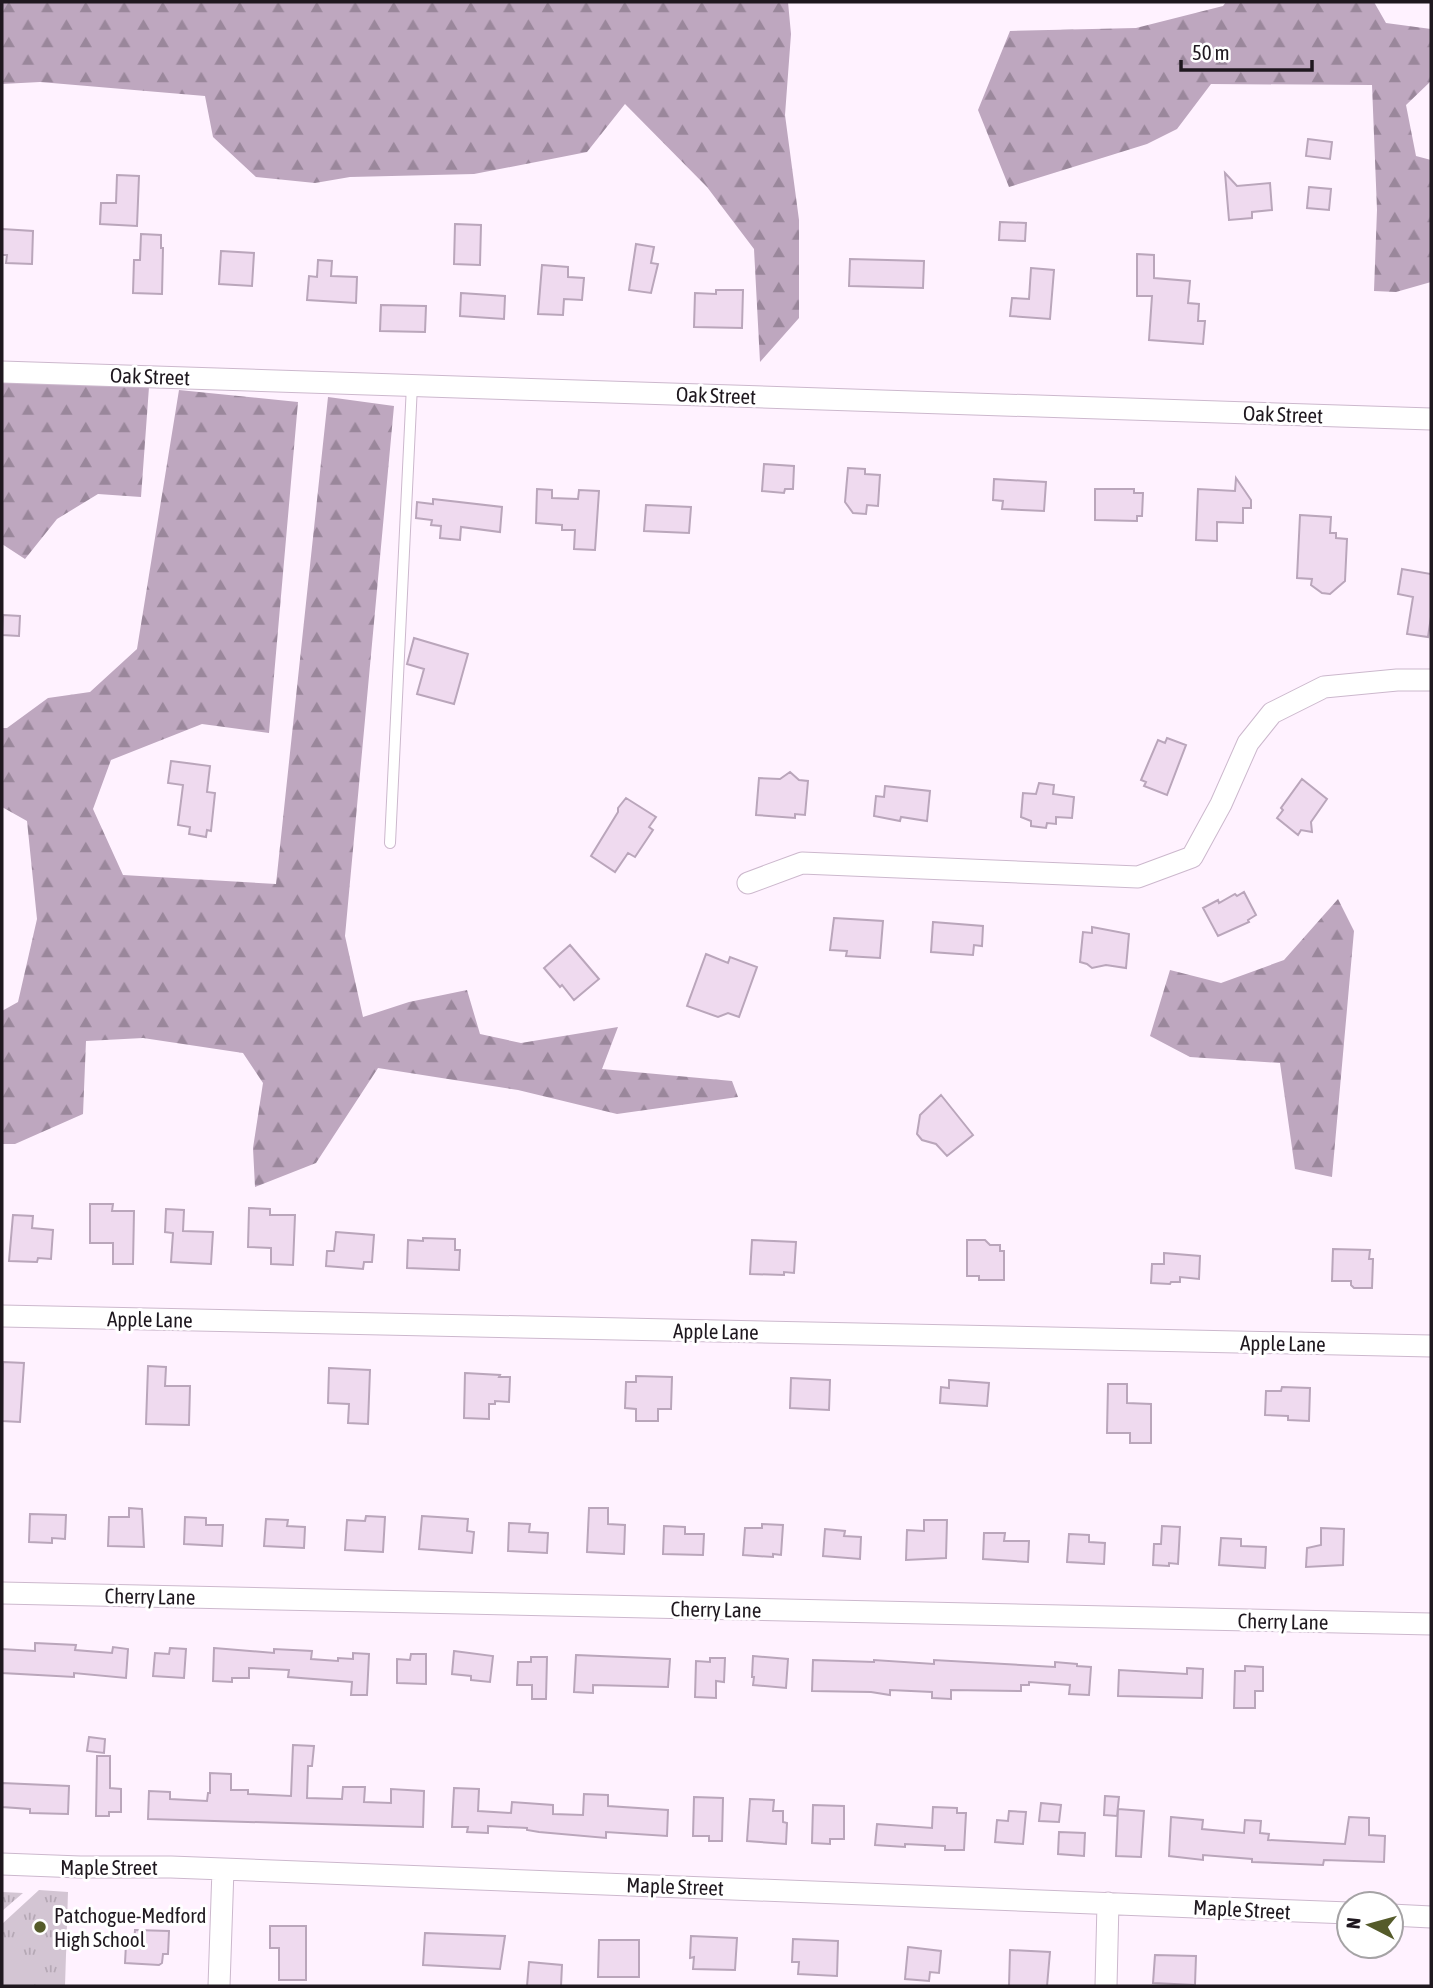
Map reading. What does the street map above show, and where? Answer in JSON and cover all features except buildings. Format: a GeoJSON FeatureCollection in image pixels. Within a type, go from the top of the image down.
{"type":"FeatureCollection","features":[{"type":"Feature","properties":{"kind":"street","name":"Oak Street"},"geometry":{"type":"LineString","coordinates":[[2,372],[1431,419]]}},
{"type":"Feature","properties":{"kind":"street"},"geometry":{"type":"LineString","coordinates":[[748,883],[802,863],[1138,877],[1192,857],[1222,804],[1248,743],[1272,713],[1324,687],[1397,680],[1431,680]]}},
{"type":"Feature","properties":{"kind":"street","name":"Apple Lane"},"geometry":{"type":"LineString","coordinates":[[2,1316],[1431,1346]]}},
{"type":"Feature","properties":{"kind":"street","name":"Cherry Lane"},"geometry":{"type":"LineString","coordinates":[[2,1593],[1431,1624]]}},
{"type":"Feature","properties":{"kind":"street","name":"Maple Street"},"geometry":{"type":"LineString","coordinates":[[2,1864],[223,1869],[1335,1912]]}},
{"type":"Feature","properties":{"kind":"street"},"geometry":{"type":"LineString","coordinates":[[219,1986],[223,1869]]}},
{"type":"Feature","properties":{"kind":"street"},"geometry":{"type":"LineString","coordinates":[[1106,1986],[1108,1902]]}},
{"type":"Feature","properties":{"kind":"street"},"geometry":{"type":"LineString","coordinates":[[1405,1916],[1431,1917]]}},
{"type":"Feature","properties":{"kind":"lane"},"geometry":{"type":"LineString","coordinates":[[390,843],[412,385]]}},
{"type":"Feature","properties":{"kind":"green space"},"geometry":{"type":"Polygon","coordinates":[[[2,2],[788,2],[791,34],[785,115],[799,220],[799,318],[760,362],[754,249],[707,187],[625,104],[587,152],[474,174],[350,177],[315,183],[256,177],[213,137],[205,96],[40,82],[2,84],[2,2]]]}},
{"type":"Feature","properties":{"kind":"green space"},"geometry":{"type":"Polygon","coordinates":[[[1226,2],[1374,2],[1386,23],[1431,29],[1431,81],[1406,105],[1416,156],[1431,160],[1431,282],[1396,292],[1374,291],[1377,210],[1372,85],[1211,84],[1177,129],[1147,144],[1009,187],[978,110],[1010,31],[1136,28],[1223,6],[1226,2]]]}},
{"type":"Feature","properties":{"kind":"green space"},"geometry":{"type":"Polygon","coordinates":[[[2,382],[149,387],[141,497],[98,494],[57,519],[25,559],[2,544],[2,382]]]}},
{"type":"Feature","properties":{"kind":"green space"},"geometry":{"type":"Polygon","coordinates":[[[179,390],[298,402],[269,733],[202,724],[111,760],[93,809],[123,875],[276,884],[328,397],[394,406],[345,936],[363,1017],[409,1002],[467,990],[480,1034],[521,1043],[618,1027],[602,1069],[732,1081],[738,1097],[617,1114],[518,1090],[378,1068],[316,1163],[255,1187],[253,1148],[263,1083],[243,1053],[143,1038],[86,1041],[83,1114],[15,1144],[2,1144],[2,1011],[18,1002],[37,919],[27,821],[2,807],[2,728],[7,728],[48,698],[90,692],[137,649],[179,390]]]}},
{"type":"Feature","properties":{"kind":"green space"},"geometry":{"type":"Polygon","coordinates":[[[1338,899],[1354,931],[1332,1177],[1295,1169],[1280,1063],[1190,1057],[1150,1036],[1170,970],[1221,983],[1284,960],[1338,899]]]}},
{"type":"Feature","properties":{"kind":"green space","name":"Patchogue-Medford High School"},"geometry":{"type":"Polygon","coordinates":[[[39,1890],[68,1892],[65,1986],[2,1986],[2,1924],[39,1890]]]}},
{"type":"Feature","properties":{"kind":"green space"},"geometry":{"type":"Polygon","coordinates":[[[2,1892],[23,1893],[2,1911],[2,1892]]]}},
{"type":"Feature","properties":{"kind":"green space"},"geometry":{"type":"Polygon","coordinates":[[[2,1943],[22,1962],[34,1986],[11,1986],[2,1973],[2,1943]]]}},
{"type":"Feature","properties":{"kind":"place","name":"Patchogue-Medford High School"},"geometry":{"type":"Point","coordinates":[40,1927]}}]}
